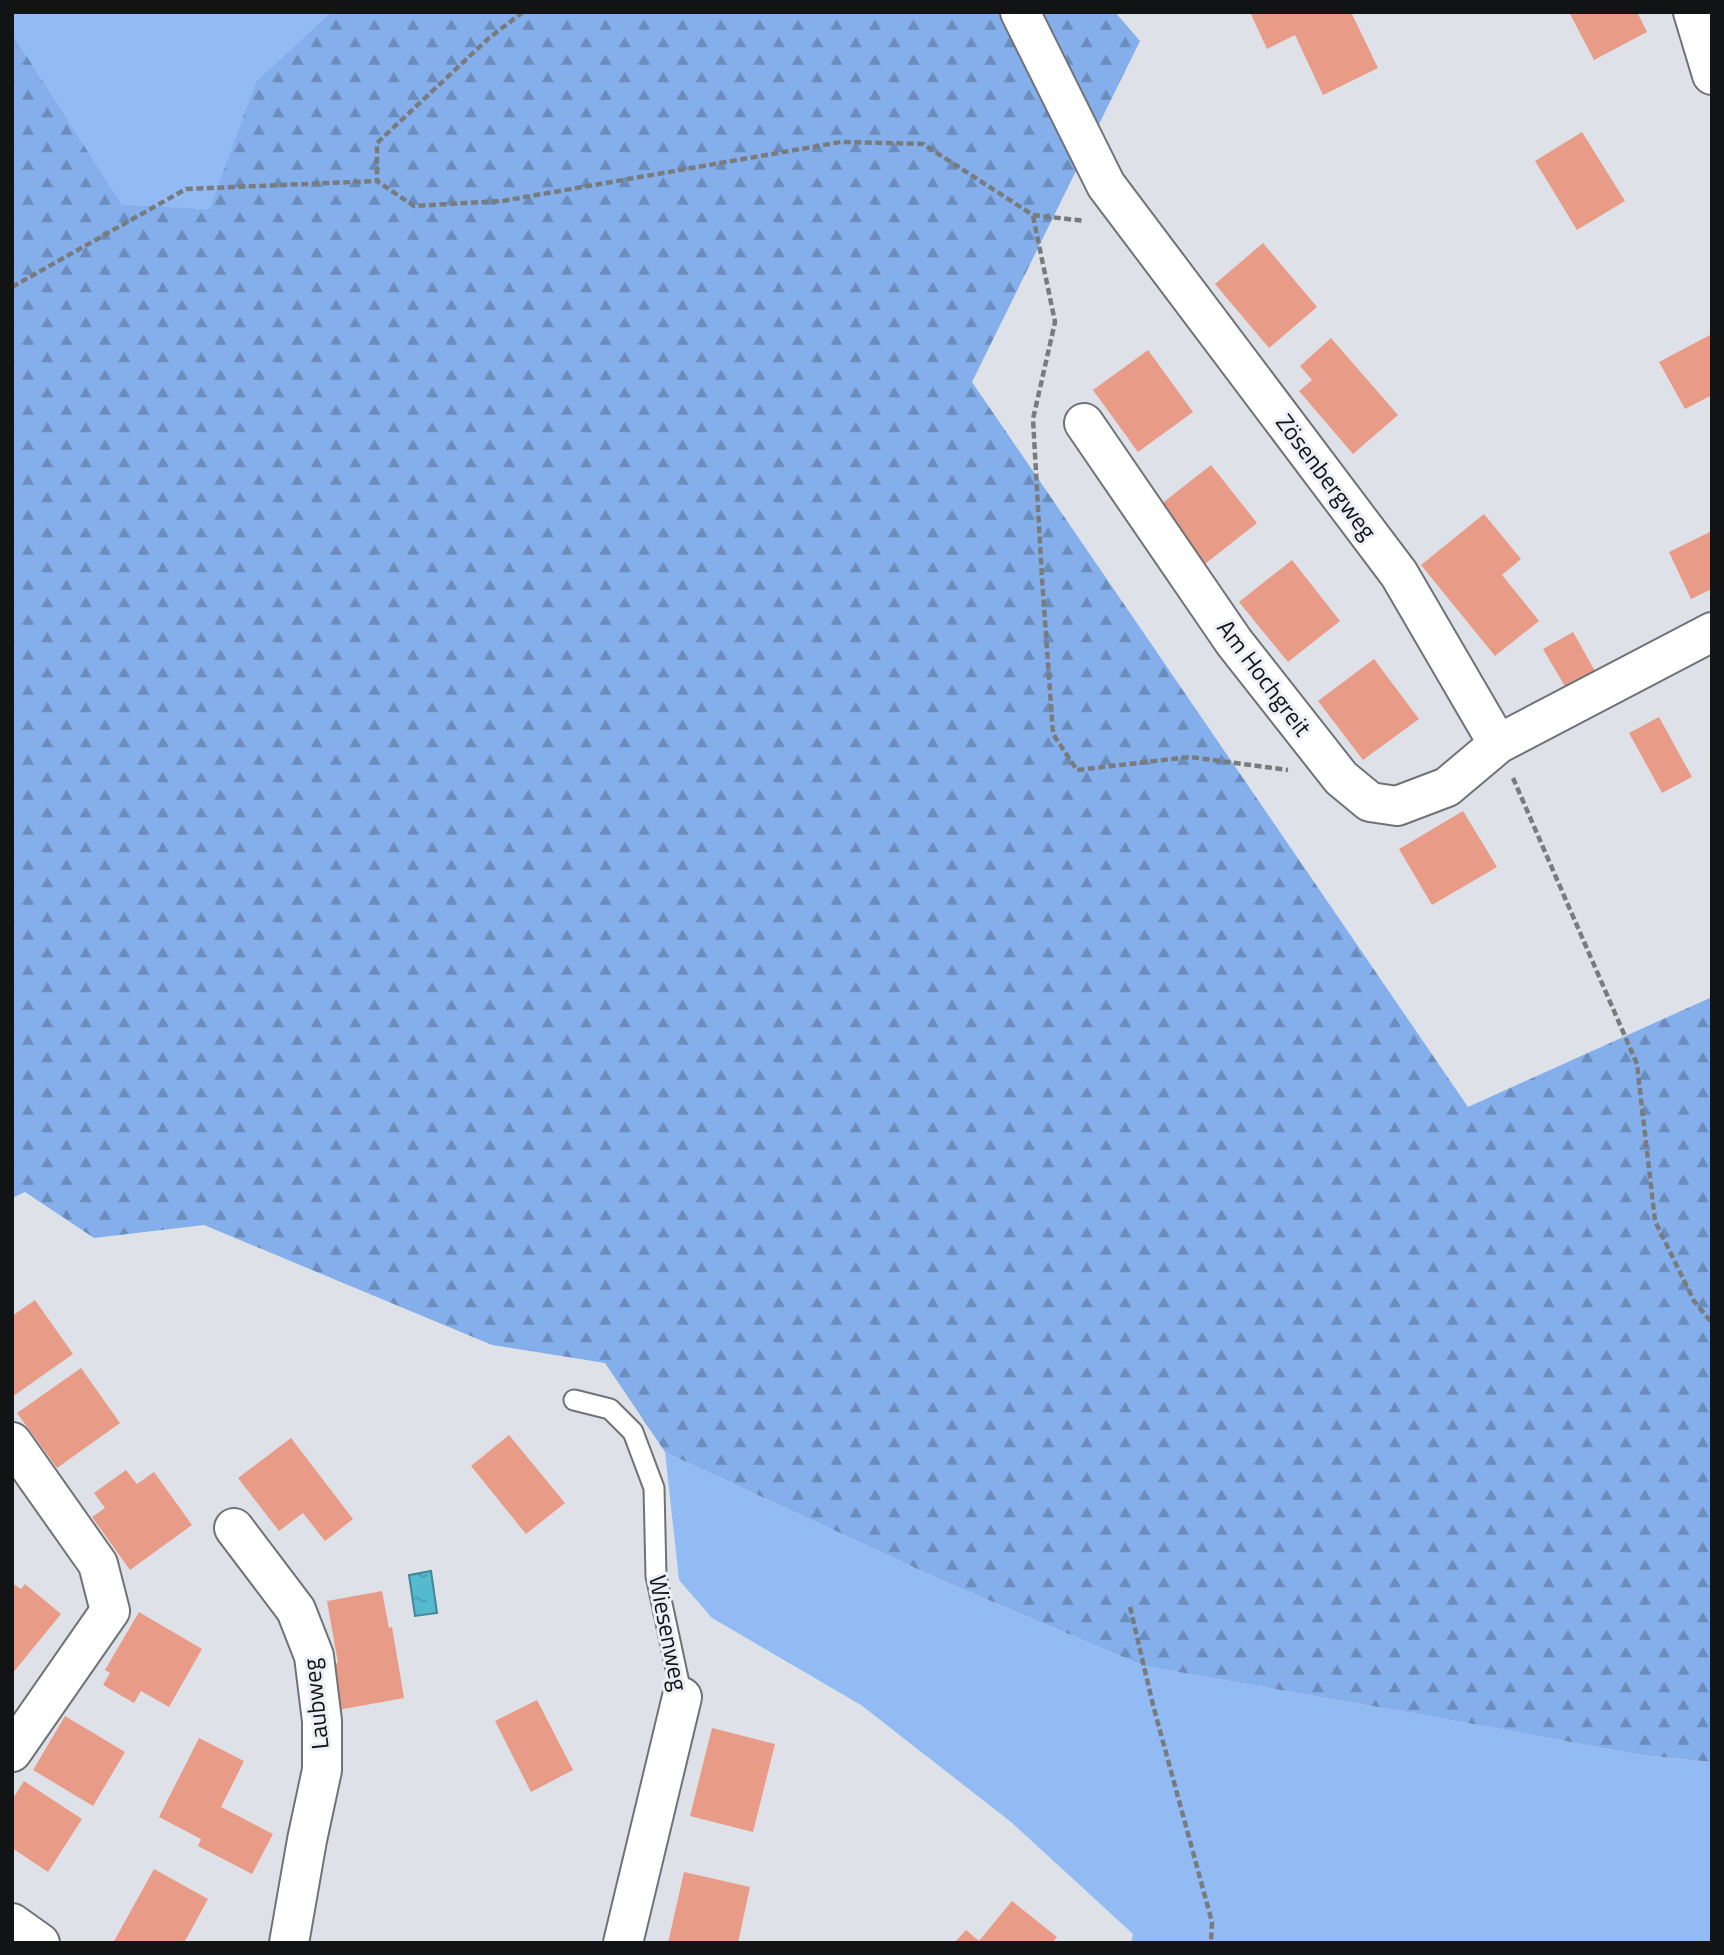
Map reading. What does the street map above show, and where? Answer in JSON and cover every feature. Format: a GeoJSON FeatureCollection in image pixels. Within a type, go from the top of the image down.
{"type":"FeatureCollection","features":[{"type":"Feature","properties":{"kind":"street","name":"Zösenbergweg"},"geometry":{"type":"LineString","coordinates":[[1020,12],[1106,185],[1399,574],[1498,744]]}},
{"type":"Feature","properties":{"kind":"street"},"geometry":{"type":"LineString","coordinates":[[1693,12],[1712,75]]}},
{"type":"Feature","properties":{"kind":"street","name":"Am Hochgreit"},"geometry":{"type":"LineString","coordinates":[[1084,423],[1234,642],[1341,778],[1370,802],[1397,807],[1447,788],[1498,744]]}},
{"type":"Feature","properties":{"kind":"street"},"geometry":{"type":"LineString","coordinates":[[1498,744],[1712,632]]}},
{"type":"Feature","properties":{"kind":"street"},"geometry":{"type":"LineString","coordinates":[[12,1442],[98,1563],[110,1611],[12,1752]]}},
{"type":"Feature","properties":{"kind":"street","name":"Laubweg"},"geometry":{"type":"LineString","coordinates":[[234,1528],[296,1611],[314,1656],[323,1721],[322,1770],[289,1943]]}},
{"type":"Feature","properties":{"kind":"street","name":"Wiesenweg"},"geometry":{"type":"LineString","coordinates":[[622,1943],[682,1697]]}},
{"type":"Feature","properties":{"kind":"street"},"geometry":{"type":"LineString","coordinates":[[12,1923],[40,1943]]}},
{"type":"Feature","properties":{"kind":"lane","name":"Wiesenweg"},"geometry":{"type":"LineString","coordinates":[[574,1400],[610,1409],[633,1432],[654,1488],[656,1576],[682,1697]]}},
{"type":"Feature","properties":{"kind":"path"},"geometry":{"type":"LineString","coordinates":[[377,181],[377,143],[489,38],[523,12]]}},
{"type":"Feature","properties":{"kind":"path"},"geometry":{"type":"LineString","coordinates":[[12,287],[186,189],[377,181],[414,206],[489,202],[841,142],[923,144],[1033,215],[1138,226]]}},
{"type":"Feature","properties":{"kind":"path"},"geometry":{"type":"LineString","coordinates":[[1033,215],[1055,322],[1033,419],[1053,734],[1077,769],[1190,757],[1341,778]]}},
{"type":"Feature","properties":{"kind":"path"},"geometry":{"type":"LineString","coordinates":[[1498,744],[1637,1064],[1655,1221],[1694,1301],[1712,1323]]}},
{"type":"Feature","properties":{"kind":"path"},"geometry":{"type":"LineString","coordinates":[[1130,1607],[1153,1705],[1212,1922],[1211,1943]]}},
{"type":"Feature","properties":{"kind":"shaded area"},"geometry":{"type":"Polygon","coordinates":[[[12,12],[331,12],[256,81],[211,209],[122,206],[12,33],[12,12]]]}},
{"type":"Feature","properties":{"kind":"shaded area"},"geometry":{"type":"Polygon","coordinates":[[[665,1452],[939,1579],[1144,1666],[1641,1755],[1712,1762],[1712,1943],[1131,1943],[1133,1934],[1011,1822],[861,1705],[712,1618],[679,1580],[665,1452]]]}},
{"type":"Feature","properties":{"kind":"green space"},"geometry":{"type":"Polygon","coordinates":[[[331,12],[1115,12],[1140,41],[972,382],[1468,1107],[1712,997],[1712,1762],[1641,1755],[1144,1666],[939,1579],[665,1452],[605,1363],[492,1345],[204,1225],[94,1238],[25,1192],[12,1198],[12,33],[122,205],[210,209],[256,81],[331,12]]]}},
{"type":"Feature","properties":{"kind":"water"},"geometry":{"type":"Polygon","coordinates":[[[431,1571],[437,1613],[415,1616],[409,1575],[431,1571]]]}},
{"type":"Feature","properties":{"kind":"building"},"geometry":{"type":"Polygon","coordinates":[[[1250,12],[1351,12],[1378,68],[1323,95],[1295,35],[1267,49],[1250,12]]]}},
{"type":"Feature","properties":{"kind":"building"},"geometry":{"type":"Polygon","coordinates":[[[1569,12],[1637,12],[1647,32],[1594,60],[1569,12]]]}},
{"type":"Feature","properties":{"kind":"building"},"geometry":{"type":"Polygon","coordinates":[[[1582,132],[1625,201],[1577,230],[1535,161],[1582,132]]]}},
{"type":"Feature","properties":{"kind":"building"},"geometry":{"type":"Polygon","coordinates":[[[1263,243],[1317,307],[1269,348],[1215,284],[1263,243]]]}},
{"type":"Feature","properties":{"kind":"building"},"geometry":{"type":"Polygon","coordinates":[[[1710,335],[1712,395],[1685,409],[1659,362],[1710,335]]]}},
{"type":"Feature","properties":{"kind":"building"},"geometry":{"type":"Polygon","coordinates":[[[1331,338],[1398,415],[1353,454],[1299,391],[1312,380],[1300,366],[1331,338]]]}},
{"type":"Feature","properties":{"kind":"building"},"geometry":{"type":"Polygon","coordinates":[[[1148,350],[1193,412],[1138,452],[1093,390],[1148,350]]]}},
{"type":"Feature","properties":{"kind":"building"},"geometry":{"type":"Polygon","coordinates":[[[1211,465],[1257,523],[1205,564],[1160,505],[1211,465]]]}},
{"type":"Feature","properties":{"kind":"building"},"geometry":{"type":"Polygon","coordinates":[[[1484,514],[1521,559],[1502,575],[1539,621],[1495,656],[1421,565],[1484,514]]]}},
{"type":"Feature","properties":{"kind":"building"},"geometry":{"type":"Polygon","coordinates":[[[1712,531],[1712,589],[1691,599],[1669,552],[1712,531]]]}},
{"type":"Feature","properties":{"kind":"building"},"geometry":{"type":"Polygon","coordinates":[[[1292,560],[1340,621],[1288,662],[1239,602],[1292,560]]]}},
{"type":"Feature","properties":{"kind":"building"},"geometry":{"type":"Polygon","coordinates":[[[1573,632],[1595,671],[1566,688],[1543,649],[1573,632]]]}},
{"type":"Feature","properties":{"kind":"building"},"geometry":{"type":"Polygon","coordinates":[[[1374,659],[1419,719],[1363,760],[1318,701],[1374,659]]]}},
{"type":"Feature","properties":{"kind":"building"},"geometry":{"type":"Polygon","coordinates":[[[1659,717],[1692,777],[1662,793],[1629,733],[1659,717]]]}},
{"type":"Feature","properties":{"kind":"building"},"geometry":{"type":"Polygon","coordinates":[[[1463,811],[1497,867],[1432,905],[1399,849],[1463,811]]]}},
{"type":"Feature","properties":{"kind":"building"},"geometry":{"type":"Polygon","coordinates":[[[35,1300],[73,1354],[12,1397],[12,1316],[35,1300]]]}},
{"type":"Feature","properties":{"kind":"building"},"geometry":{"type":"Polygon","coordinates":[[[81,1368],[120,1423],[57,1468],[17,1413],[81,1368]]]}},
{"type":"Feature","properties":{"kind":"building"},"geometry":{"type":"Polygon","coordinates":[[[509,1435],[565,1503],[526,1534],[471,1466],[509,1435]]]}},
{"type":"Feature","properties":{"kind":"building"},"geometry":{"type":"Polygon","coordinates":[[[291,1438],[353,1519],[325,1541],[303,1513],[279,1531],[238,1478],[291,1438]]]}},
{"type":"Feature","properties":{"kind":"building"},"geometry":{"type":"Polygon","coordinates":[[[126,1470],[137,1484],[154,1472],[192,1525],[130,1570],[92,1517],[105,1508],[94,1493],[126,1470]]]}},
{"type":"Feature","properties":{"kind":"building"},"geometry":{"type":"Polygon","coordinates":[[[12,1583],[21,1589],[25,1584],[61,1614],[12,1674],[12,1583]]]}},
{"type":"Feature","properties":{"kind":"building"},"geometry":{"type":"Polygon","coordinates":[[[382,1591],[389,1628],[392,1627],[404,1698],[338,1710],[330,1665],[338,1663],[327,1601],[382,1591]]]}},
{"type":"Feature","properties":{"kind":"building"},"geometry":{"type":"Polygon","coordinates":[[[139,1612],[202,1649],[169,1707],[141,1691],[134,1703],[103,1685],[110,1673],[105,1670],[139,1612]]]}},
{"type":"Feature","properties":{"kind":"building"},"geometry":{"type":"Polygon","coordinates":[[[537,1700],[573,1770],[531,1792],[495,1721],[537,1700]]]}},
{"type":"Feature","properties":{"kind":"building"},"geometry":{"type":"Polygon","coordinates":[[[65,1716],[125,1752],[93,1806],[33,1770],[65,1716]]]}},
{"type":"Feature","properties":{"kind":"building"},"geometry":{"type":"Polygon","coordinates":[[[712,1728],[775,1744],[753,1832],[690,1816],[712,1728]]]}},
{"type":"Feature","properties":{"kind":"building"},"geometry":{"type":"Polygon","coordinates":[[[199,1738],[244,1761],[221,1807],[273,1834],[252,1874],[198,1846],[201,1839],[159,1817],[199,1738]]]}},
{"type":"Feature","properties":{"kind":"building"},"geometry":{"type":"Polygon","coordinates":[[[24,1781],[82,1819],[48,1872],[12,1848],[12,1800],[24,1781]]]}},
{"type":"Feature","properties":{"kind":"building"},"geometry":{"type":"Polygon","coordinates":[[[154,1869],[208,1899],[184,1943],[113,1943],[154,1869]]]}},
{"type":"Feature","properties":{"kind":"building"},"geometry":{"type":"Polygon","coordinates":[[[684,1872],[750,1887],[738,1943],[668,1943],[684,1872]]]}},
{"type":"Feature","properties":{"kind":"building"},"geometry":{"type":"Polygon","coordinates":[[[1012,1901],[1057,1937],[1052,1943],[954,1943],[966,1930],[979,1941],[1012,1901]]]}}]}
